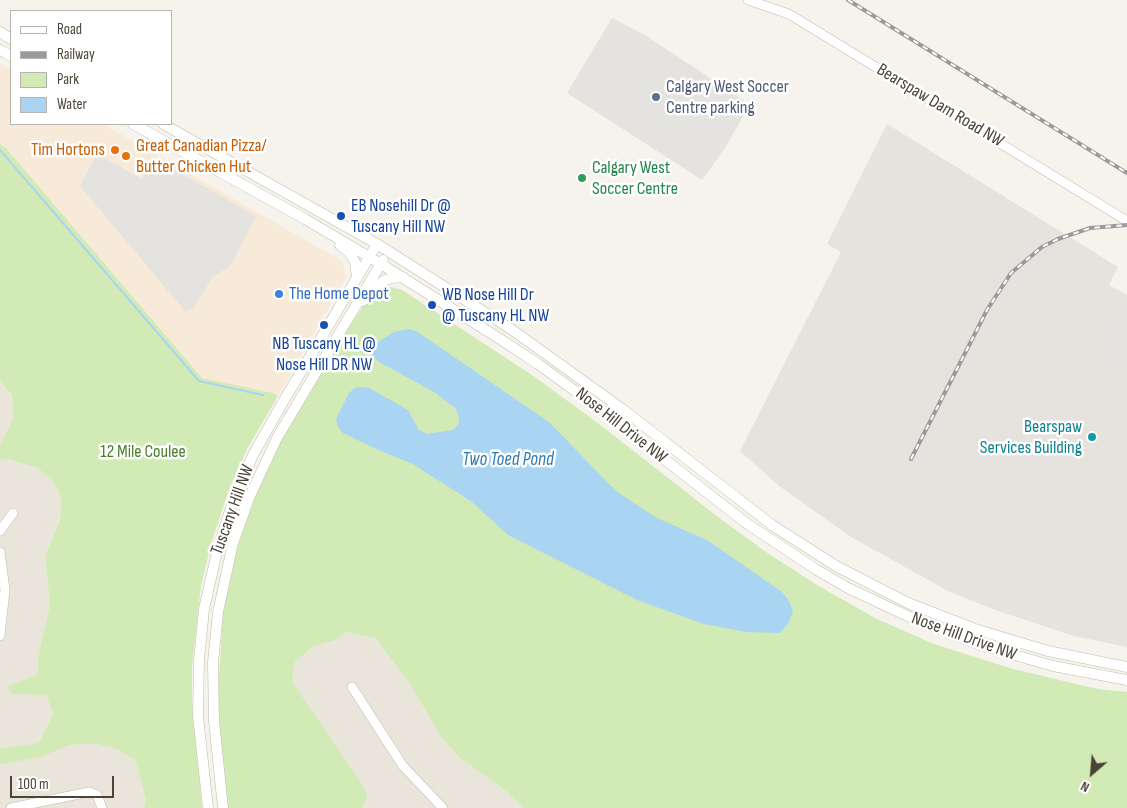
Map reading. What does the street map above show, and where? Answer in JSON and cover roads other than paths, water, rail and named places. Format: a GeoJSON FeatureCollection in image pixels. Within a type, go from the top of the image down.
{"type":"FeatureCollection","features":[{"type":"Feature","properties":{"kind":"street","name":"Bearspaw Dam Road NW"},"geometry":{"type":"LineString","coordinates":[[748,0],[789,14],[1127,221]]}},
{"type":"Feature","properties":{"kind":"street","name":"Nose Hill Drive NW"},"geometry":{"type":"LineString","coordinates":[[135,125],[304,219],[403,277],[538,364],[604,412],[746,523],[848,588],[916,620],[980,645],[1052,666],[1127,680]]}},
{"type":"Feature","properties":{"kind":"street","name":"Nose Hill Drive NW"},"geometry":{"type":"LineString","coordinates":[[165,125],[377,244],[503,324],[545,352],[625,411],[772,525],[836,566],[908,602],[975,629],[1048,651],[1127,667]]}},
{"type":"Feature","properties":{"kind":"street"},"geometry":{"type":"LineString","coordinates":[[304,219],[349,252],[357,266],[357,277]]}},
{"type":"Feature","properties":{"kind":"street","name":"Tuscany Hill NW"},"geometry":{"type":"LineString","coordinates":[[208,808],[198,716],[199,660],[204,609],[216,552],[234,498],[253,455],[278,409],[377,244]]}},
{"type":"Feature","properties":{"kind":"street","name":"Tuscany Hill NW"},"geometry":{"type":"LineString","coordinates":[[223,808],[213,696],[218,612],[226,568],[240,521],[265,463],[292,411],[388,251]]}},
{"type":"Feature","properties":{"kind":"street"},"geometry":{"type":"LineString","coordinates":[[350,316],[383,281],[403,277]]}},
{"type":"Feature","properties":{"kind":"street"},"geometry":{"type":"LineString","coordinates":[[0,531],[13,513]]}},
{"type":"Feature","properties":{"kind":"street"},"geometry":{"type":"LineString","coordinates":[[0,552],[5,590],[0,636]]}},
{"type":"Feature","properties":{"kind":"street"},"geometry":{"type":"LineString","coordinates":[[352,687],[403,766],[443,808]]}},
{"type":"Feature","properties":{"kind":"street"},"geometry":{"type":"LineString","coordinates":[[11,808],[89,792],[98,795],[102,808]]}},
{"type":"Feature","properties":{"kind":"water","name":"Two Toed Pond"},"geometry":{"type":"Polygon","coordinates":[[[409,329],[416,331],[549,422],[620,494],[657,518],[707,540],[782,592],[789,601],[793,611],[788,624],[779,633],[746,632],[704,624],[637,600],[508,535],[472,502],[413,464],[343,433],[338,427],[336,419],[349,393],[355,388],[362,387],[369,388],[408,410],[419,430],[427,434],[453,430],[458,425],[459,418],[456,409],[436,393],[379,362],[372,356],[378,342],[394,332],[409,329]]]}},
{"type":"Feature","properties":{"kind":"waterway"},"geometry":{"type":"LineString","coordinates":[[0,150],[199,381],[263,395]]}},
{"type":"Feature","properties":{"kind":"railway"},"geometry":{"type":"LineString","coordinates":[[848,0],[1127,173]]}},
{"type":"Feature","properties":{"kind":"railway"},"geometry":{"type":"LineString","coordinates":[[911,459],[987,310],[1011,273],[1042,247],[1058,239],[1090,228],[1127,225]]}},
{"type":"Feature","properties":{"kind":"place","name":"Calgary West Soccer Centre parking"},"geometry":{"type":"Point","coordinates":[656,97]}},
{"type":"Feature","properties":{"kind":"place","name":"Tim Hortons"},"geometry":{"type":"Point","coordinates":[115,150]}},
{"type":"Feature","properties":{"kind":"place","name":"Great Canadian Pizza/ Butter Chicken Hut"},"geometry":{"type":"Point","coordinates":[126,156]}},
{"type":"Feature","properties":{"kind":"place","name":"Calgary West Soccer Centre"},"geometry":{"type":"Point","coordinates":[582,178]}},
{"type":"Feature","properties":{"kind":"place","name":"EB Nosehill Dr @ Tuscany Hill NW"},"geometry":{"type":"Point","coordinates":[341,216]}},
{"type":"Feature","properties":{"kind":"place","name":"The Home Depot"},"geometry":{"type":"Point","coordinates":[279,294]}},
{"type":"Feature","properties":{"kind":"place","name":"WB Nose Hill Dr @ Tuscany HL NW"},"geometry":{"type":"Point","coordinates":[432,305]}},
{"type":"Feature","properties":{"kind":"place","name":"NB Tuscany HL @ Nose Hill DR NW"},"geometry":{"type":"Point","coordinates":[324,325]}},
{"type":"Feature","properties":{"kind":"place","name":"Bearspaw Services Building"},"geometry":{"type":"Point","coordinates":[1092,437]}},
{"type":"Feature","properties":{"kind":"park label","name":"12 Mile Coulee"},"geometry":{"type":"Point","coordinates":[143,452]}}]}
